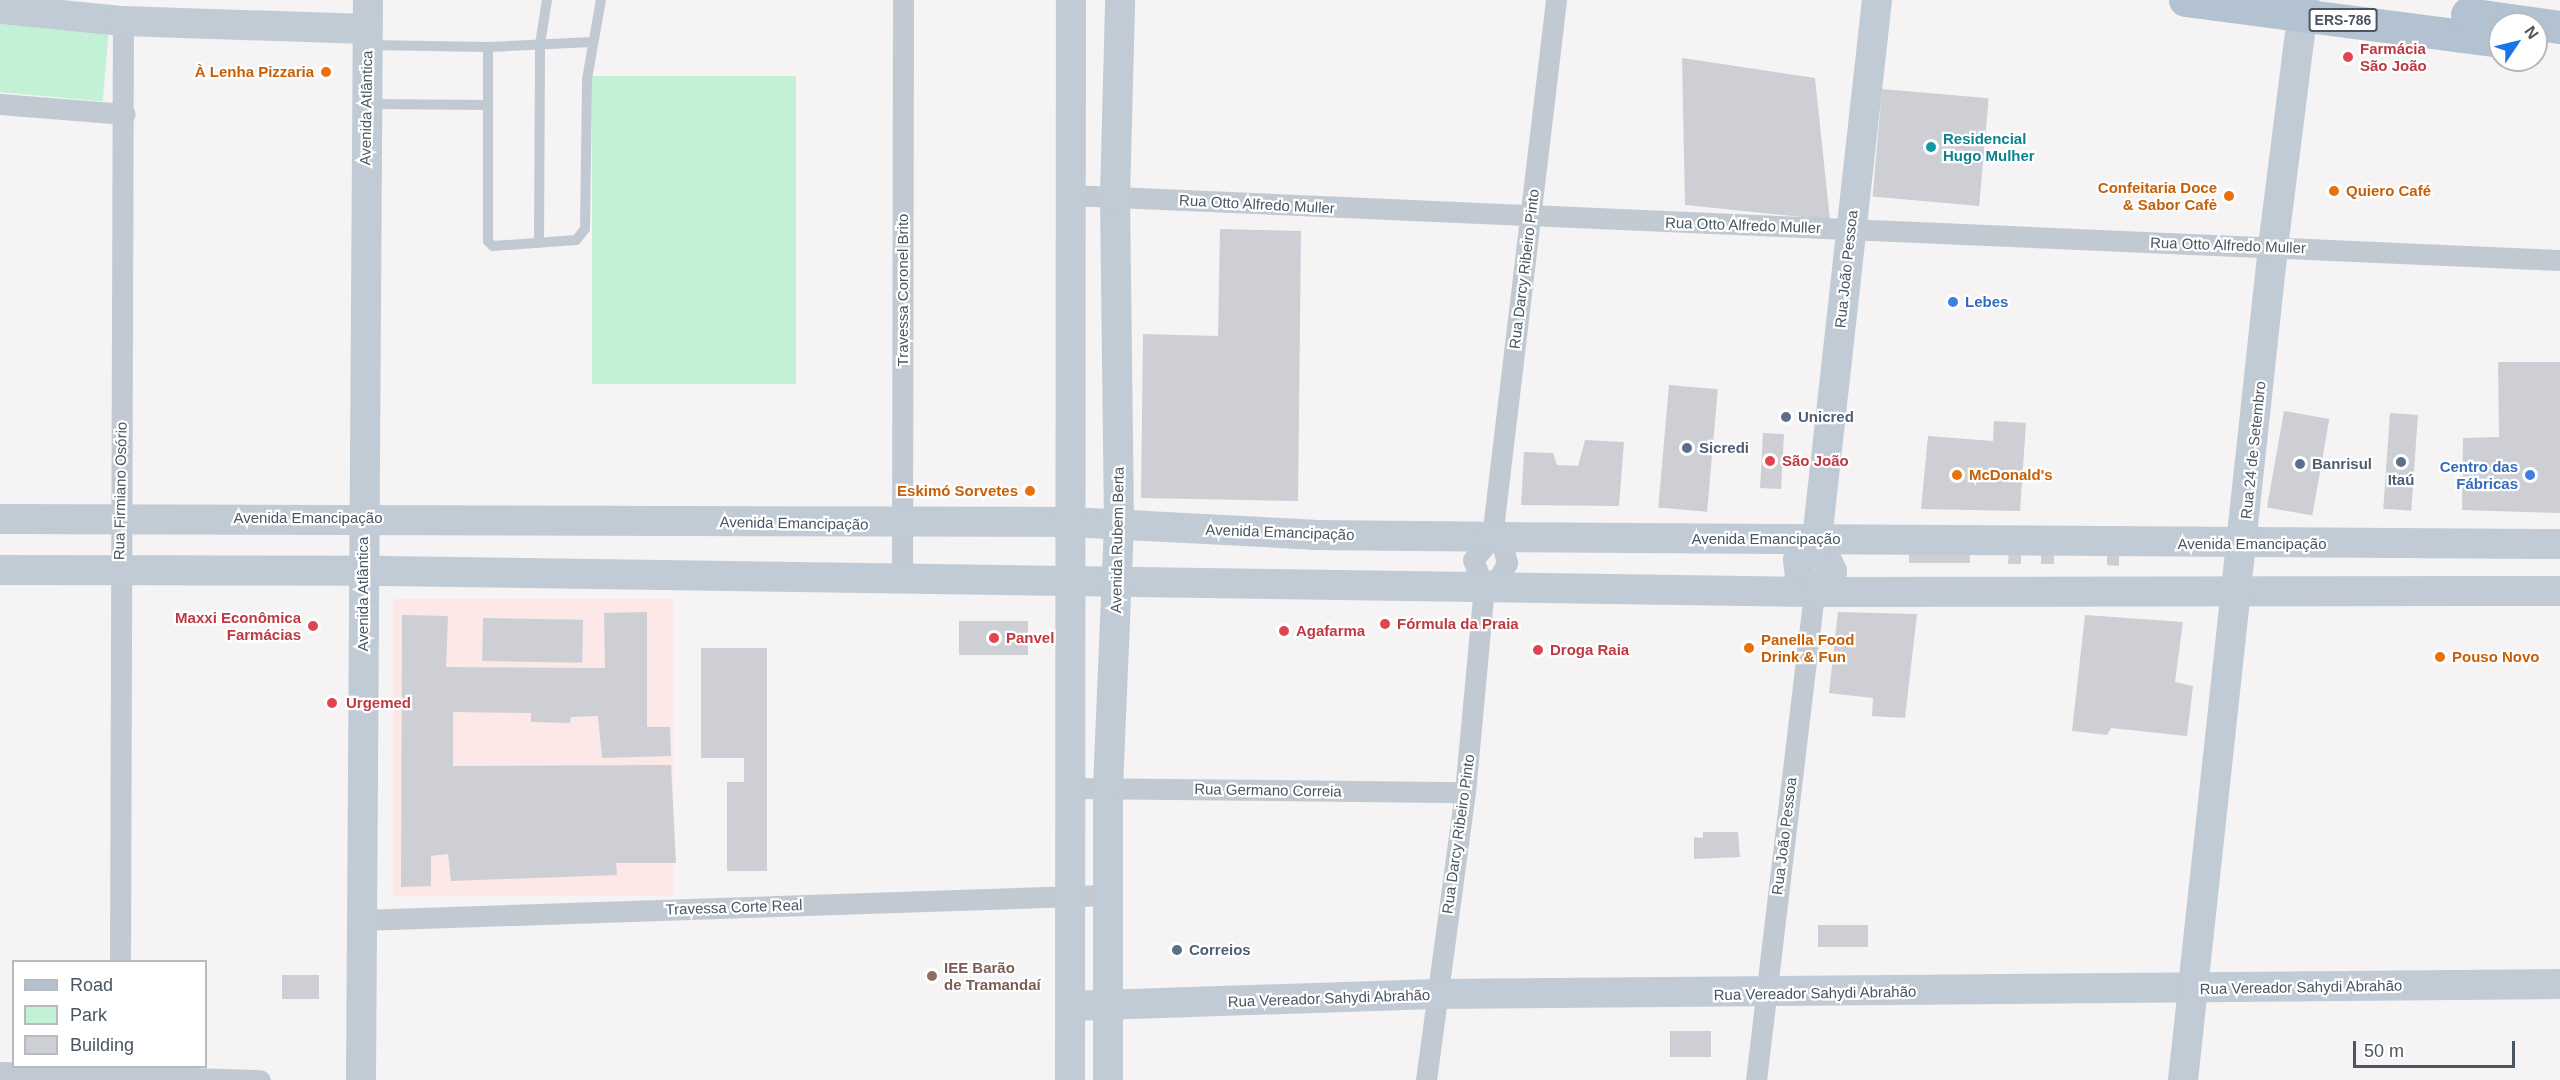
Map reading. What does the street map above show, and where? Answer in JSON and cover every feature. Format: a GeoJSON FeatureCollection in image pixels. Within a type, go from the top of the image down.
{"type":"FeatureCollection","features":[{"type":"Feature","properties":{"kind":"main road","name":"Avenida Atlântica"},"geometry":{"type":"LineString","coordinates":[[361,1080],[364,571],[362,518],[368,0]]}},
{"type":"Feature","properties":{"kind":"main road"},"geometry":{"type":"LineString","coordinates":[[1070,1080],[1072,896],[1069,195],[1071,0]]}},
{"type":"Feature","properties":{"kind":"main road","name":"Avenida Rubem Berta"},"geometry":{"type":"LineString","coordinates":[[1108,1080],[1107,788],[1119,524],[1115,197],[1120,0]]}},
{"type":"Feature","properties":{"kind":"main road","name":"Rua João Pessoa"},"geometry":{"type":"LineString","coordinates":[[1817,539],[1877,0]]}},
{"type":"Feature","properties":{"kind":"main road","name":"ERS-786"},"geometry":{"type":"LineString","coordinates":[[2185,0],[2304,7],[2488,38]]}},
{"type":"Feature","properties":{"kind":"main road","name":"ERS-786"},"geometry":{"type":"LineString","coordinates":[[2365,0],[2560,27]]}},
{"type":"Feature","properties":{"kind":"main road","name":"Rua 24 de Setembro"},"geometry":{"type":"LineString","coordinates":[[2183,1080],[2244,544],[2273,247],[2304,7]]}},
{"type":"Feature","properties":{"kind":"main road"},"geometry":{"type":"LineString","coordinates":[[0,9],[123,21],[367,37]]}},
{"type":"Feature","properties":{"kind":"main road","name":"Avenida Emancipação"},"geometry":{"type":"LineString","coordinates":[[0,519],[362,518],[903,525],[1070,522],[1314,535],[2244,544],[2560,544]]}},
{"type":"Feature","properties":{"kind":"main road"},"geometry":{"type":"LineString","coordinates":[[1814,592],[1826,584],[1832,571],[1817,539]]}},
{"type":"Feature","properties":{"kind":"main road"},"geometry":{"type":"LineString","coordinates":[[0,570],[364,571],[1814,592],[2560,591]]}},
{"type":"Feature","properties":{"kind":"main road","name":"Rua Vereador Sahydi Abrahão"},"geometry":{"type":"LineString","coordinates":[[1071,1006],[1435,994],[1765,994],[2560,984]]}},
{"type":"Feature","properties":{"kind":"street","name":"Travessa Coronel Brito"},"geometry":{"type":"LineString","coordinates":[[902,579],[903,0]]}},
{"type":"Feature","properties":{"kind":"street","name":"Rua Darcy Ribeiro Pinto"},"geometry":{"type":"LineString","coordinates":[[1426,1080],[1435,994],[1465,792],[1484,588],[1473,560],[1479,547],[1492,537],[1556,0]]}},
{"type":"Feature","properties":{"kind":"street","name":"Rua Firmiano Osório"},"geometry":{"type":"LineString","coordinates":[[120,960],[118,569],[125,114],[123,21]]}},
{"type":"Feature","properties":{"kind":"street"},"geometry":{"type":"LineString","coordinates":[[0,104],[125,114]]}},
{"type":"Feature","properties":{"kind":"street","name":"Rua Otto Alfredo Muller"},"geometry":{"type":"LineString","coordinates":[[1069,195],[1529,218],[1850,229],[2560,260]]}},
{"type":"Feature","properties":{"kind":"street"},"geometry":{"type":"LineString","coordinates":[[1484,588],[1500,576],[1507,563],[1503,547],[1492,537]]}},
{"type":"Feature","properties":{"kind":"street","name":"Rua João Pessoa"},"geometry":{"type":"LineString","coordinates":[[1756,1080],[1814,592]]}},
{"type":"Feature","properties":{"kind":"street","name":"Rua Germano Correia"},"geometry":{"type":"LineString","coordinates":[[1070,788],[1465,792]]}},
{"type":"Feature","properties":{"kind":"street","name":"Travessa Corte Real"},"geometry":{"type":"LineString","coordinates":[[362,920],[1107,895]]}},
{"type":"Feature","properties":{"kind":"street"},"geometry":{"type":"LineString","coordinates":[[0,1072],[121,1072],[260,1080]]}},
{"type":"Feature","properties":{"kind":"lane"},"geometry":{"type":"LineString","coordinates":[[539,243],[540,44],[547,0]]}},
{"type":"Feature","properties":{"kind":"lane"},"geometry":{"type":"LineString","coordinates":[[488,47],[488,241],[494,246],[576,240],[585,229],[587,79],[601,0]]}},
{"type":"Feature","properties":{"kind":"lane"},"geometry":{"type":"LineString","coordinates":[[367,37],[488,47],[592,42]]}},
{"type":"Feature","properties":{"kind":"lane"},"geometry":{"type":"LineString","coordinates":[[366,104],[488,105]]}},
{"type":"Feature","properties":{"kind":"shaded area"},"geometry":{"type":"Polygon","coordinates":[[[393,599],[673,599],[673,896],[393,896],[393,599]]]}},
{"type":"Feature","properties":{"kind":"green space"},"geometry":{"type":"Polygon","coordinates":[[[0,24],[109,33],[103,101],[0,92],[0,24]]]}},
{"type":"Feature","properties":{"kind":"green space"},"geometry":{"type":"Polygon","coordinates":[[[592,76],[796,76],[796,384],[592,384],[592,76]]]}},
{"type":"Feature","properties":{"kind":"building"},"geometry":{"type":"Polygon","coordinates":[[[1682,58],[1815,78],[1830,220],[1685,205],[1682,58]]]}},
{"type":"Feature","properties":{"kind":"building","name":"Residencial Hugo Mulher"},"geometry":{"type":"Polygon","coordinates":[[[1882,89],[1989,98],[1979,206],[1873,197],[1882,89]]]}},
{"type":"Feature","properties":{"kind":"building"},"geometry":{"type":"Polygon","coordinates":[[[1220,229],[1301,231],[1298,501],[1141,498],[1143,334],[1218,336],[1220,229]]]}},
{"type":"Feature","properties":{"kind":"building","name":"Centro das Fábricas"},"geometry":{"type":"Polygon","coordinates":[[[2498,362],[2560,362],[2560,513],[2462,510],[2463,438],[2499,437],[2498,362]]]}},
{"type":"Feature","properties":{"kind":"building","name":"Sicredi"},"geometry":{"type":"Polygon","coordinates":[[[1669,385],[1718,389],[1707,512],[1658,508],[1669,385]]]}},
{"type":"Feature","properties":{"kind":"building","name":"Banrisul"},"geometry":{"type":"Polygon","coordinates":[[[2284,411],[2329,419],[2312,515],[2267,508],[2284,411]]]}},
{"type":"Feature","properties":{"kind":"building","name":"Itaú"},"geometry":{"type":"Polygon","coordinates":[[[2390,413],[2418,415],[2411,511],[2383,509],[2390,413]]]}},
{"type":"Feature","properties":{"kind":"building","name":"McDonald's"},"geometry":{"type":"Polygon","coordinates":[[[1994,421],[2026,423],[2020,511],[1921,509],[1928,436],[1993,441],[1994,421]]]}},
{"type":"Feature","properties":{"kind":"building","name":"São João"},"geometry":{"type":"Polygon","coordinates":[[[1763,433],[1784,434],[1781,489],[1760,488],[1763,433]]]}},
{"type":"Feature","properties":{"kind":"building"},"geometry":{"type":"Polygon","coordinates":[[[1585,440],[1624,442],[1619,506],[1521,505],[1524,452],[1553,453],[1557,465],[1578,466],[1585,440]]]}},
{"type":"Feature","properties":{"kind":"building"},"geometry":{"type":"Polygon","coordinates":[[[1909,551],[1970,551],[1970,563],[1909,563],[1909,551]]]}},
{"type":"Feature","properties":{"kind":"building"},"geometry":{"type":"Polygon","coordinates":[[[2009,551],[2021,552],[2021,564],[2008,564],[2009,551]]]}},
{"type":"Feature","properties":{"kind":"building"},"geometry":{"type":"Polygon","coordinates":[[[2107,552],[2119,553],[2119,566],[2107,565],[2107,552]]]}},
{"type":"Feature","properties":{"kind":"building"},"geometry":{"type":"Polygon","coordinates":[[[2041,553],[2054,553],[2054,564],[2041,564],[2041,553]]]}},
{"type":"Feature","properties":{"kind":"building"},"geometry":{"type":"Polygon","coordinates":[[[647,612],[647,727],[670,727],[671,756],[602,758],[598,716],[571,717],[570,723],[531,722],[531,713],[453,712],[453,766],[671,765],[676,863],[616,863],[617,875],[451,881],[448,854],[431,856],[431,886],[401,887],[402,615],[448,616],[446,667],[605,668],[604,613],[647,612]]]}},
{"type":"Feature","properties":{"kind":"building"},"geometry":{"type":"Polygon","coordinates":[[[1838,612],[1917,614],[1905,718],[1872,716],[1873,698],[1829,693],[1838,612]]]}},
{"type":"Feature","properties":{"kind":"building"},"geometry":{"type":"Polygon","coordinates":[[[2085,615],[2183,622],[2175,682],[2193,686],[2187,736],[2111,728],[2107,735],[2072,731],[2085,615]]]}},
{"type":"Feature","properties":{"kind":"building"},"geometry":{"type":"Polygon","coordinates":[[[483,618],[583,620],[582,663],[482,661],[483,618]]]}},
{"type":"Feature","properties":{"kind":"building","name":"Panvel"},"geometry":{"type":"Polygon","coordinates":[[[959,621],[1028,621],[1028,655],[959,655],[959,621]]]}},
{"type":"Feature","properties":{"kind":"building"},"geometry":{"type":"Polygon","coordinates":[[[701,648],[767,648],[767,871],[727,871],[727,782],[744,782],[744,758],[701,758],[701,648]]]}},
{"type":"Feature","properties":{"kind":"building"},"geometry":{"type":"Polygon","coordinates":[[[1703,832],[1738,832],[1740,857],[1694,859],[1694,837],[1703,838],[1703,832]]]}},
{"type":"Feature","properties":{"kind":"building"},"geometry":{"type":"Polygon","coordinates":[[[1818,925],[1868,925],[1868,947],[1818,947],[1818,925]]]}},
{"type":"Feature","properties":{"kind":"building"},"geometry":{"type":"Polygon","coordinates":[[[282,975],[319,975],[319,999],[282,999],[282,975]]]}},
{"type":"Feature","properties":{"kind":"building"},"geometry":{"type":"Polygon","coordinates":[[[1670,1031],[1711,1031],[1711,1057],[1670,1057],[1670,1031]]]}},
{"type":"Feature","properties":{"kind":"place","name":"Farmácia São João"},"geometry":{"type":"Point","coordinates":[2348,57]}},
{"type":"Feature","properties":{"kind":"place","name":"À Lenha Pizzaria"},"geometry":{"type":"Point","coordinates":[326,72]}},
{"type":"Feature","properties":{"kind":"place","name":"Residencial Hugo Mulher"},"geometry":{"type":"Point","coordinates":[1931,147]}},
{"type":"Feature","properties":{"kind":"place","name":"Quiero Café"},"geometry":{"type":"Point","coordinates":[2334,191]}},
{"type":"Feature","properties":{"kind":"place","name":"Confeitaria Doce & Sabor Cafė"},"geometry":{"type":"Point","coordinates":[2229,196]}},
{"type":"Feature","properties":{"kind":"place","name":"Lebes"},"geometry":{"type":"Point","coordinates":[1953,302]}},
{"type":"Feature","properties":{"kind":"place","name":"Unicred"},"geometry":{"type":"Point","coordinates":[1786,417]}},
{"type":"Feature","properties":{"kind":"place","name":"Sicredi"},"geometry":{"type":"Point","coordinates":[1687,448]}},
{"type":"Feature","properties":{"kind":"place","name":"São João"},"geometry":{"type":"Point","coordinates":[1770,461]}},
{"type":"Feature","properties":{"kind":"place","name":"Itaú"},"geometry":{"type":"Point","coordinates":[2401,462]}},
{"type":"Feature","properties":{"kind":"place","name":"Banrisul"},"geometry":{"type":"Point","coordinates":[2300,464]}},
{"type":"Feature","properties":{"kind":"place","name":"McDonald's"},"geometry":{"type":"Point","coordinates":[1957,475]}},
{"type":"Feature","properties":{"kind":"place","name":"Centro das Fábricas"},"geometry":{"type":"Point","coordinates":[2530,475]}},
{"type":"Feature","properties":{"kind":"place","name":"Eskimó Sorvetes"},"geometry":{"type":"Point","coordinates":[1030,491]}},
{"type":"Feature","properties":{"kind":"place","name":"Fórmula da Praia"},"geometry":{"type":"Point","coordinates":[1385,624]}},
{"type":"Feature","properties":{"kind":"place","name":"Maxxi Econômica Farmácias"},"geometry":{"type":"Point","coordinates":[313,626]}},
{"type":"Feature","properties":{"kind":"place","name":"Agafarma"},"geometry":{"type":"Point","coordinates":[1284,631]}},
{"type":"Feature","properties":{"kind":"place","name":"Panvel"},"geometry":{"type":"Point","coordinates":[994,638]}},
{"type":"Feature","properties":{"kind":"place","name":"Panella Food Drink & Fun"},"geometry":{"type":"Point","coordinates":[1749,648]}},
{"type":"Feature","properties":{"kind":"place","name":"Droga Raia"},"geometry":{"type":"Point","coordinates":[1538,650]}},
{"type":"Feature","properties":{"kind":"place","name":"Pouso Novo"},"geometry":{"type":"Point","coordinates":[2440,657]}},
{"type":"Feature","properties":{"kind":"place","name":"Urgemed"},"geometry":{"type":"Point","coordinates":[332,703]}},
{"type":"Feature","properties":{"kind":"place","name":"Correios"},"geometry":{"type":"Point","coordinates":[1177,950]}},
{"type":"Feature","properties":{"kind":"place","name":"IEE Barão de Tramandaí"},"geometry":{"type":"Point","coordinates":[932,976]}}]}
